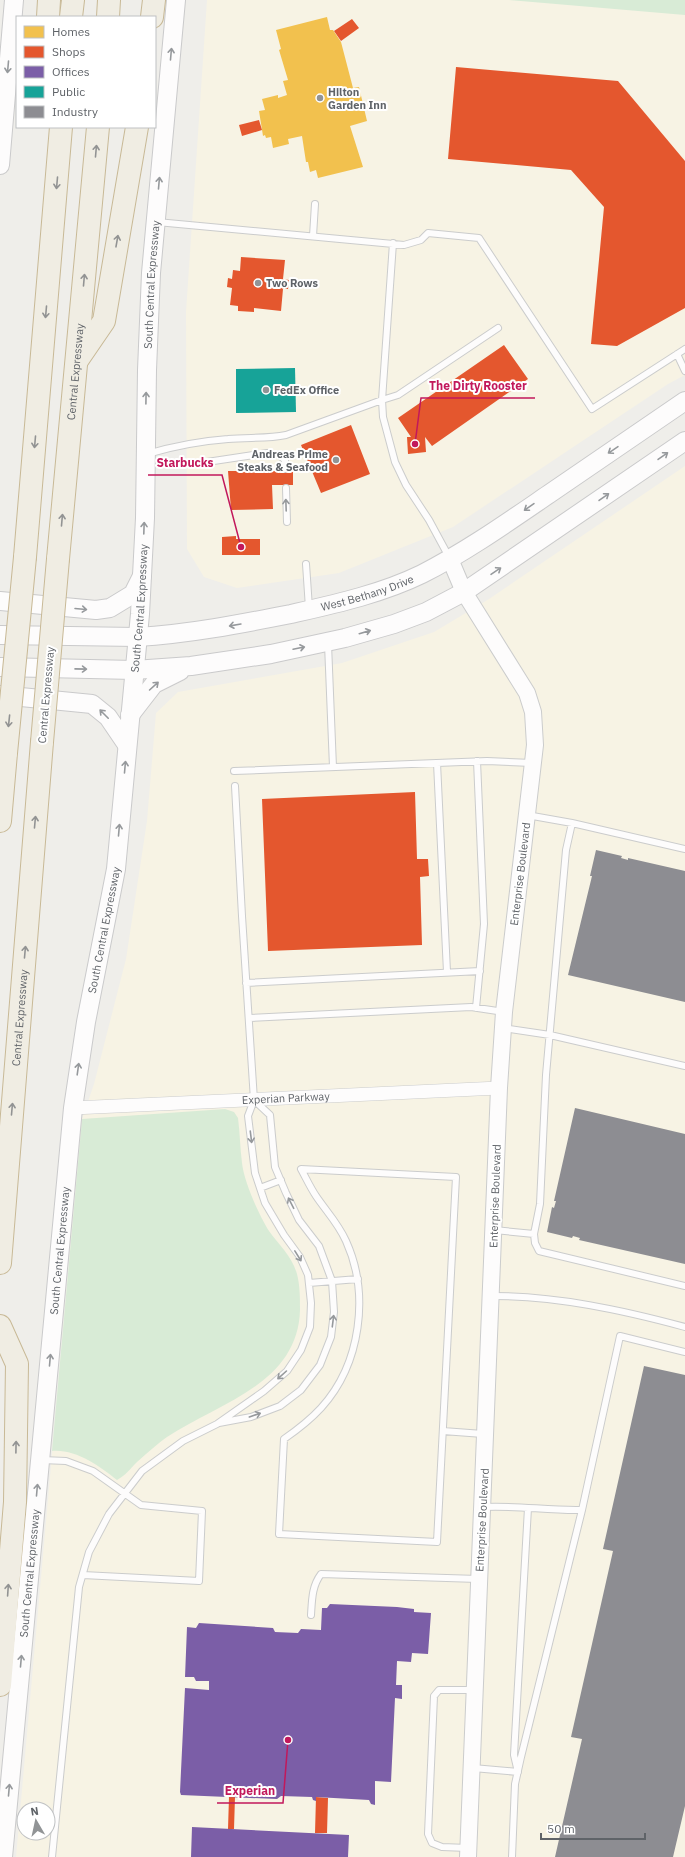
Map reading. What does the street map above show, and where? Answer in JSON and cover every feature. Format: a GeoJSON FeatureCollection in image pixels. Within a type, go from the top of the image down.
{"type":"FeatureCollection","features":[{"type":"Feature","properties":{"kind":"highway"},"geometry":{"type":"LineString","coordinates":[[48,16],[49,0]]}},
{"type":"Feature","properties":{"kind":"highway"},"geometry":{"type":"LineString","coordinates":[[71,16],[73,0]]}},
{"type":"Feature","properties":{"kind":"highway"},"geometry":{"type":"LineString","coordinates":[[108,16],[109,0]]}},
{"type":"Feature","properties":{"kind":"highway"},"geometry":{"type":"LineString","coordinates":[[152,16],[154,0]]}},
{"type":"Feature","properties":{"kind":"highway","name":"Central Expressway"},"geometry":{"type":"LineString","coordinates":[[0,1263],[42,742],[98,128]]}},
{"type":"Feature","properties":{"kind":"highway"},"geometry":{"type":"LineString","coordinates":[[76,361],[104,320],[137,128]]}},
{"type":"Feature","properties":{"kind":"highway"},"geometry":{"type":"LineString","coordinates":[[0,821],[25,557],[60,133]]}},
{"type":"Feature","properties":{"kind":"highway"},"geometry":{"type":"LineString","coordinates":[[0,1326],[17,1364],[15,1502],[0,1685]]}},
{"type":"Feature","properties":{"kind":"main road"},"geometry":{"type":"LineString","coordinates":[[0,165],[14,0]]}},
{"type":"Feature","properties":{"kind":"main road","name":"South Central Expressway"},"geometry":{"type":"LineString","coordinates":[[2,1857],[73,1108],[85,1029],[116,869],[143,575],[149,317],[155,222],[176,0]]}},
{"type":"Feature","properties":{"kind":"main road","name":"West Bethany Drive"},"geometry":{"type":"LineString","coordinates":[[0,635],[137,637],[201,630],[309,610],[374,593],[421,574],[450,559],[504,525],[685,401]]}},
{"type":"Feature","properties":{"kind":"main road"},"geometry":{"type":"LineString","coordinates":[[0,667],[134,670],[192,666],[270,654],[327,642],[394,624],[426,612],[464,592],[685,441]]}},
{"type":"Feature","properties":{"kind":"main road"},"geometry":{"type":"LineString","coordinates":[[0,601],[96,610],[110,608],[133,594],[143,575]]}},
{"type":"Feature","properties":{"kind":"main road"},"geometry":{"type":"LineString","coordinates":[[130,716],[154,684],[192,666]]}},
{"type":"Feature","properties":{"kind":"main road"},"geometry":{"type":"LineString","coordinates":[[0,695],[92,704],[108,717],[127,745]]}},
{"type":"Feature","properties":{"kind":"street","name":"Enterprise Boulevard"},"geometry":{"type":"LineString","coordinates":[[450,559],[464,592],[527,693],[533,712],[535,745],[504,1012],[499,1088],[468,1852]]}},
{"type":"Feature","properties":{"kind":"street","name":"Experian Parkway"},"geometry":{"type":"LineString","coordinates":[[73,1108],[499,1088]]}},
{"type":"Feature","properties":{"kind":"lane"},"geometry":{"type":"LineString","coordinates":[[313,236],[315,204]]}},
{"type":"Feature","properties":{"kind":"lane"},"geometry":{"type":"LineString","coordinates":[[155,222],[404,244],[421,240],[428,233],[479,238],[592,409],[685,349]]}},
{"type":"Feature","properties":{"kind":"lane"},"geometry":{"type":"LineString","coordinates":[[393,243],[382,400],[383,417],[395,462],[406,486],[429,520],[450,559]]}},
{"type":"Feature","properties":{"kind":"lane"},"geometry":{"type":"LineString","coordinates":[[146,454],[207,441],[275,438],[398,395],[498,328]]}},
{"type":"Feature","properties":{"kind":"lane"},"geometry":{"type":"LineString","coordinates":[[677,354],[685,371]]}},
{"type":"Feature","properties":{"kind":"lane"},"geometry":{"type":"LineString","coordinates":[[207,462],[267,453],[279,455],[285,460],[285,469]]}},
{"type":"Feature","properties":{"kind":"lane"},"geometry":{"type":"LineString","coordinates":[[286,488],[287,522]]}},
{"type":"Feature","properties":{"kind":"lane"},"geometry":{"type":"LineString","coordinates":[[306,564],[309,610]]}},
{"type":"Feature","properties":{"kind":"lane"},"geometry":{"type":"LineString","coordinates":[[327,642],[333,766]]}},
{"type":"Feature","properties":{"kind":"lane"},"geometry":{"type":"LineString","coordinates":[[476,1008],[484,924],[477,761]]}},
{"type":"Feature","properties":{"kind":"lane"},"geometry":{"type":"LineString","coordinates":[[234,771],[477,761],[533,763]]}},
{"type":"Feature","properties":{"kind":"lane"},"geometry":{"type":"LineString","coordinates":[[437,763],[447,972]]}},
{"type":"Feature","properties":{"kind":"lane"},"geometry":{"type":"LineString","coordinates":[[52,1857],[74,1627],[79,1587],[90,1552],[109,1514],[142,1471],[183,1441],[217,1424],[270,1386],[287,1371],[301,1350],[310,1327],[308,1275],[300,1257],[284,1235],[265,1203],[255,1173],[248,1116],[254,1100],[235,786]]}},
{"type":"Feature","properties":{"kind":"lane"},"geometry":{"type":"LineString","coordinates":[[527,815],[572,823],[685,849]]}},
{"type":"Feature","properties":{"kind":"lane"},"geometry":{"type":"LineString","coordinates":[[572,823],[566,850],[546,1075],[540,1204],[534,1234],[535,1243],[539,1251],[685,1286]]}},
{"type":"Feature","properties":{"kind":"lane"},"geometry":{"type":"LineString","coordinates":[[246,982],[480,971]]}},
{"type":"Feature","properties":{"kind":"lane"},"geometry":{"type":"LineString","coordinates":[[249,1018],[476,1008],[504,1012]]}},
{"type":"Feature","properties":{"kind":"lane"},"geometry":{"type":"LineString","coordinates":[[503,1028],[550,1035],[685,1066]]}},
{"type":"Feature","properties":{"kind":"lane"},"geometry":{"type":"LineString","coordinates":[[217,1424],[251,1417],[280,1406],[301,1390],[320,1365],[331,1337],[334,1312],[332,1281],[319,1246],[299,1220],[275,1167],[270,1115],[254,1100]]}},
{"type":"Feature","properties":{"kind":"lane"},"geometry":{"type":"LineString","coordinates":[[301,1169],[456,1177],[443,1431],[437,1542],[279,1534],[284,1439],[304,1425],[322,1408],[339,1382],[352,1355],[359,1317],[358,1279],[351,1254],[339,1227],[315,1195],[301,1169]]}},
{"type":"Feature","properties":{"kind":"lane"},"geometry":{"type":"LineString","coordinates":[[260,1188],[281,1180]]}},
{"type":"Feature","properties":{"kind":"lane"},"geometry":{"type":"LineString","coordinates":[[494,1230],[534,1234]]}},
{"type":"Feature","properties":{"kind":"lane"},"geometry":{"type":"LineString","coordinates":[[309,1283],[358,1279]]}},
{"type":"Feature","properties":{"kind":"lane"},"geometry":{"type":"LineString","coordinates":[[491,1296],[510,1296],[582,1303],[685,1327]]}},
{"type":"Feature","properties":{"kind":"lane"},"geometry":{"type":"LineString","coordinates":[[512,1857],[515,1784],[582,1510],[620,1336],[685,1352]]}},
{"type":"Feature","properties":{"kind":"lane"},"geometry":{"type":"LineString","coordinates":[[443,1431],[486,1434]]}},
{"type":"Feature","properties":{"kind":"lane"},"geometry":{"type":"LineString","coordinates":[[40,1460],[66,1461],[93,1471],[141,1505],[202,1510],[199,1581],[83,1575]]}},
{"type":"Feature","properties":{"kind":"lane"},"geometry":{"type":"LineString","coordinates":[[483,1507],[500,1506],[582,1510]]}},
{"type":"Feature","properties":{"kind":"lane"},"geometry":{"type":"LineString","coordinates":[[518,1772],[514,1755],[528,1508]]}},
{"type":"Feature","properties":{"kind":"lane"},"geometry":{"type":"LineString","coordinates":[[311,1615],[312,1594],[316,1581],[321,1574],[479,1579]]}},
{"type":"Feature","properties":{"kind":"lane"},"geometry":{"type":"LineString","coordinates":[[468,1852],[442,1847],[432,1843],[428,1834],[434,1696],[439,1690],[475,1690]]}},
{"type":"Feature","properties":{"kind":"lane"},"geometry":{"type":"LineString","coordinates":[[471,1768],[518,1772]]}},
{"type":"Feature","properties":{"kind":"shaded area"},"geometry":{"type":"Polygon","coordinates":[[[207,0],[685,0],[685,375],[668,384],[453,527],[339,573],[237,588],[204,577],[187,549],[186,312],[207,0]]]}},
{"type":"Feature","properties":{"kind":"shaded area"},"geometry":{"type":"Polygon","coordinates":[[[685,466],[685,1857],[16,1857],[17,1841],[56,1841],[56,1801],[21,1801],[82,1119],[94,1084],[126,959],[147,821],[156,713],[178,692],[342,663],[434,632],[489,599],[685,466]]]}},
{"type":"Feature","properties":{"kind":"green space"},"geometry":{"type":"Polygon","coordinates":[[[509,0],[685,0],[685,15],[509,0]]]}},
{"type":"Feature","properties":{"kind":"green space"},"geometry":{"type":"Polygon","coordinates":[[[225,1109],[234,1112],[238,1118],[243,1171],[252,1198],[269,1231],[289,1256],[297,1274],[300,1310],[296,1335],[286,1356],[271,1374],[231,1401],[167,1437],[117,1480],[103,1469],[87,1460],[70,1453],[52,1451],[82,1119],[225,1109]]]}},
{"type":"Feature","properties":{"kind":"building: Homes","name":"Hilton Garden Inn"},"geometry":{"type":"Polygon","coordinates":[[[327,17],[330,30],[333,30],[341,42],[353,88],[359,87],[367,121],[350,126],[363,167],[318,178],[316,170],[310,172],[308,162],[306,162],[302,136],[288,139],[289,144],[273,148],[271,137],[266,138],[265,135],[263,136],[259,111],[265,110],[262,99],[278,95],[278,98],[287,95],[283,81],[288,80],[279,50],[281,49],[276,30],[327,17]]]}},
{"type":"Feature","properties":{"kind":"building: Shops"},"geometry":{"type":"Polygon","coordinates":[[[352,19],[359,28],[341,41],[334,31],[352,19]]]}},
{"type":"Feature","properties":{"kind":"building: Shops"},"geometry":{"type":"Polygon","coordinates":[[[456,67],[618,81],[685,161],[685,308],[617,346],[591,344],[604,207],[571,170],[448,159],[456,67]]]}},
{"type":"Feature","properties":{"kind":"building: Shops"},"geometry":{"type":"Polygon","coordinates":[[[259,120],[262,130],[242,136],[239,125],[259,120]]]}},
{"type":"Feature","properties":{"kind":"building: Shops","name":"Two Rows"},"geometry":{"type":"Polygon","coordinates":[[[241,257],[285,260],[283,279],[289,280],[288,289],[283,289],[281,311],[254,308],[254,312],[238,311],[238,306],[230,305],[232,288],[227,287],[228,278],[232,279],[233,270],[240,271],[241,257]]]}},
{"type":"Feature","properties":{"kind":"building: Shops"},"geometry":{"type":"Polygon","coordinates":[[[504,345],[528,379],[432,446],[425,437],[426,452],[408,454],[407,437],[411,437],[398,418],[504,345]]]}},
{"type":"Feature","properties":{"kind":"building: Shops","name":"Andreas Prime Steaks & Seafood"},"geometry":{"type":"Polygon","coordinates":[[[351,425],[370,474],[321,493],[301,445],[351,425]]]}},
{"type":"Feature","properties":{"kind":"building: Shops"},"geometry":{"type":"Polygon","coordinates":[[[228,471],[293,471],[293,485],[272,485],[273,509],[231,510],[228,471]]]}},
{"type":"Feature","properties":{"kind":"building: Shops"},"geometry":{"type":"Polygon","coordinates":[[[236,536],[236,539],[260,539],[260,555],[222,555],[222,537],[236,536]]]}},
{"type":"Feature","properties":{"kind":"building: Shops"},"geometry":{"type":"Polygon","coordinates":[[[415,792],[417,859],[428,859],[429,876],[420,877],[422,945],[268,951],[262,799],[415,792]]]}},
{"type":"Feature","properties":{"kind":"building: Shops"},"geometry":{"type":"Polygon","coordinates":[[[229,1797],[235,1797],[234,1829],[228,1829],[229,1797]]]}},
{"type":"Feature","properties":{"kind":"building: Shops"},"geometry":{"type":"Polygon","coordinates":[[[316,1797],[328,1798],[327,1833],[315,1833],[316,1797]]]}},
{"type":"Feature","properties":{"kind":"building: Offices"},"geometry":{"type":"Polygon","coordinates":[[[330,1604],[397,1607],[414,1609],[414,1612],[431,1613],[428,1654],[412,1653],[411,1662],[397,1661],[396,1685],[402,1685],[402,1699],[395,1698],[391,1782],[375,1781],[375,1805],[371,1804],[369,1800],[316,1797],[316,1801],[313,1800],[312,1797],[281,1796],[277,1799],[181,1795],[185,1688],[209,1690],[209,1681],[196,1681],[194,1677],[185,1677],[187,1627],[196,1628],[199,1623],[273,1628],[275,1632],[298,1633],[301,1629],[321,1630],[322,1608],[327,1608],[330,1604]]]}},
{"type":"Feature","properties":{"kind":"building: Offices"},"geometry":{"type":"Polygon","coordinates":[[[192,1827],[349,1835],[348,1857],[191,1857],[192,1827]]]}},
{"type":"Feature","properties":{"kind":"building: Public","name":"FedEx Office"},"geometry":{"type":"Polygon","coordinates":[[[295,368],[296,412],[236,413],[236,369],[295,368]]]}},
{"type":"Feature","properties":{"kind":"building: Industry"},"geometry":{"type":"Polygon","coordinates":[[[596,850],[622,856],[621,858],[628,860],[628,858],[685,871],[685,1002],[568,975],[592,876],[590,876],[596,850]]]}},
{"type":"Feature","properties":{"kind":"building: Industry"},"geometry":{"type":"Polygon","coordinates":[[[575,1108],[685,1134],[685,1264],[579,1240],[580,1238],[573,1236],[572,1238],[547,1232],[552,1207],[554,1208],[556,1201],[554,1201],[575,1108]]]}},
{"type":"Feature","properties":{"kind":"building: Industry"},"geometry":{"type":"Polygon","coordinates":[[[644,1366],[685,1375],[685,1806],[673,1857],[555,1857],[582,1739],[571,1737],[613,1551],[603,1549],[644,1366]]]}},
{"type":"Feature","properties":{"kind":"place","name":"Hilton Garden Inn"},"geometry":{"type":"Point","coordinates":[320,98]}},
{"type":"Feature","properties":{"kind":"place","name":"Two Rows"},"geometry":{"type":"Point","coordinates":[258,283]}},
{"type":"Feature","properties":{"kind":"place","name":"FedEx Office"},"geometry":{"type":"Point","coordinates":[266,390]}},
{"type":"Feature","properties":{"kind":"place","name":"The Dirty Rooster"},"geometry":{"type":"Point","coordinates":[415,444]}},
{"type":"Feature","properties":{"kind":"place","name":"Andreas Prime Steaks & Seafood"},"geometry":{"type":"Point","coordinates":[336,460]}},
{"type":"Feature","properties":{"kind":"place","name":"Starbucks"},"geometry":{"type":"Point","coordinates":[241,547]}},
{"type":"Feature","properties":{"kind":"place","name":"Experian"},"geometry":{"type":"Point","coordinates":[288,1740]}}]}
